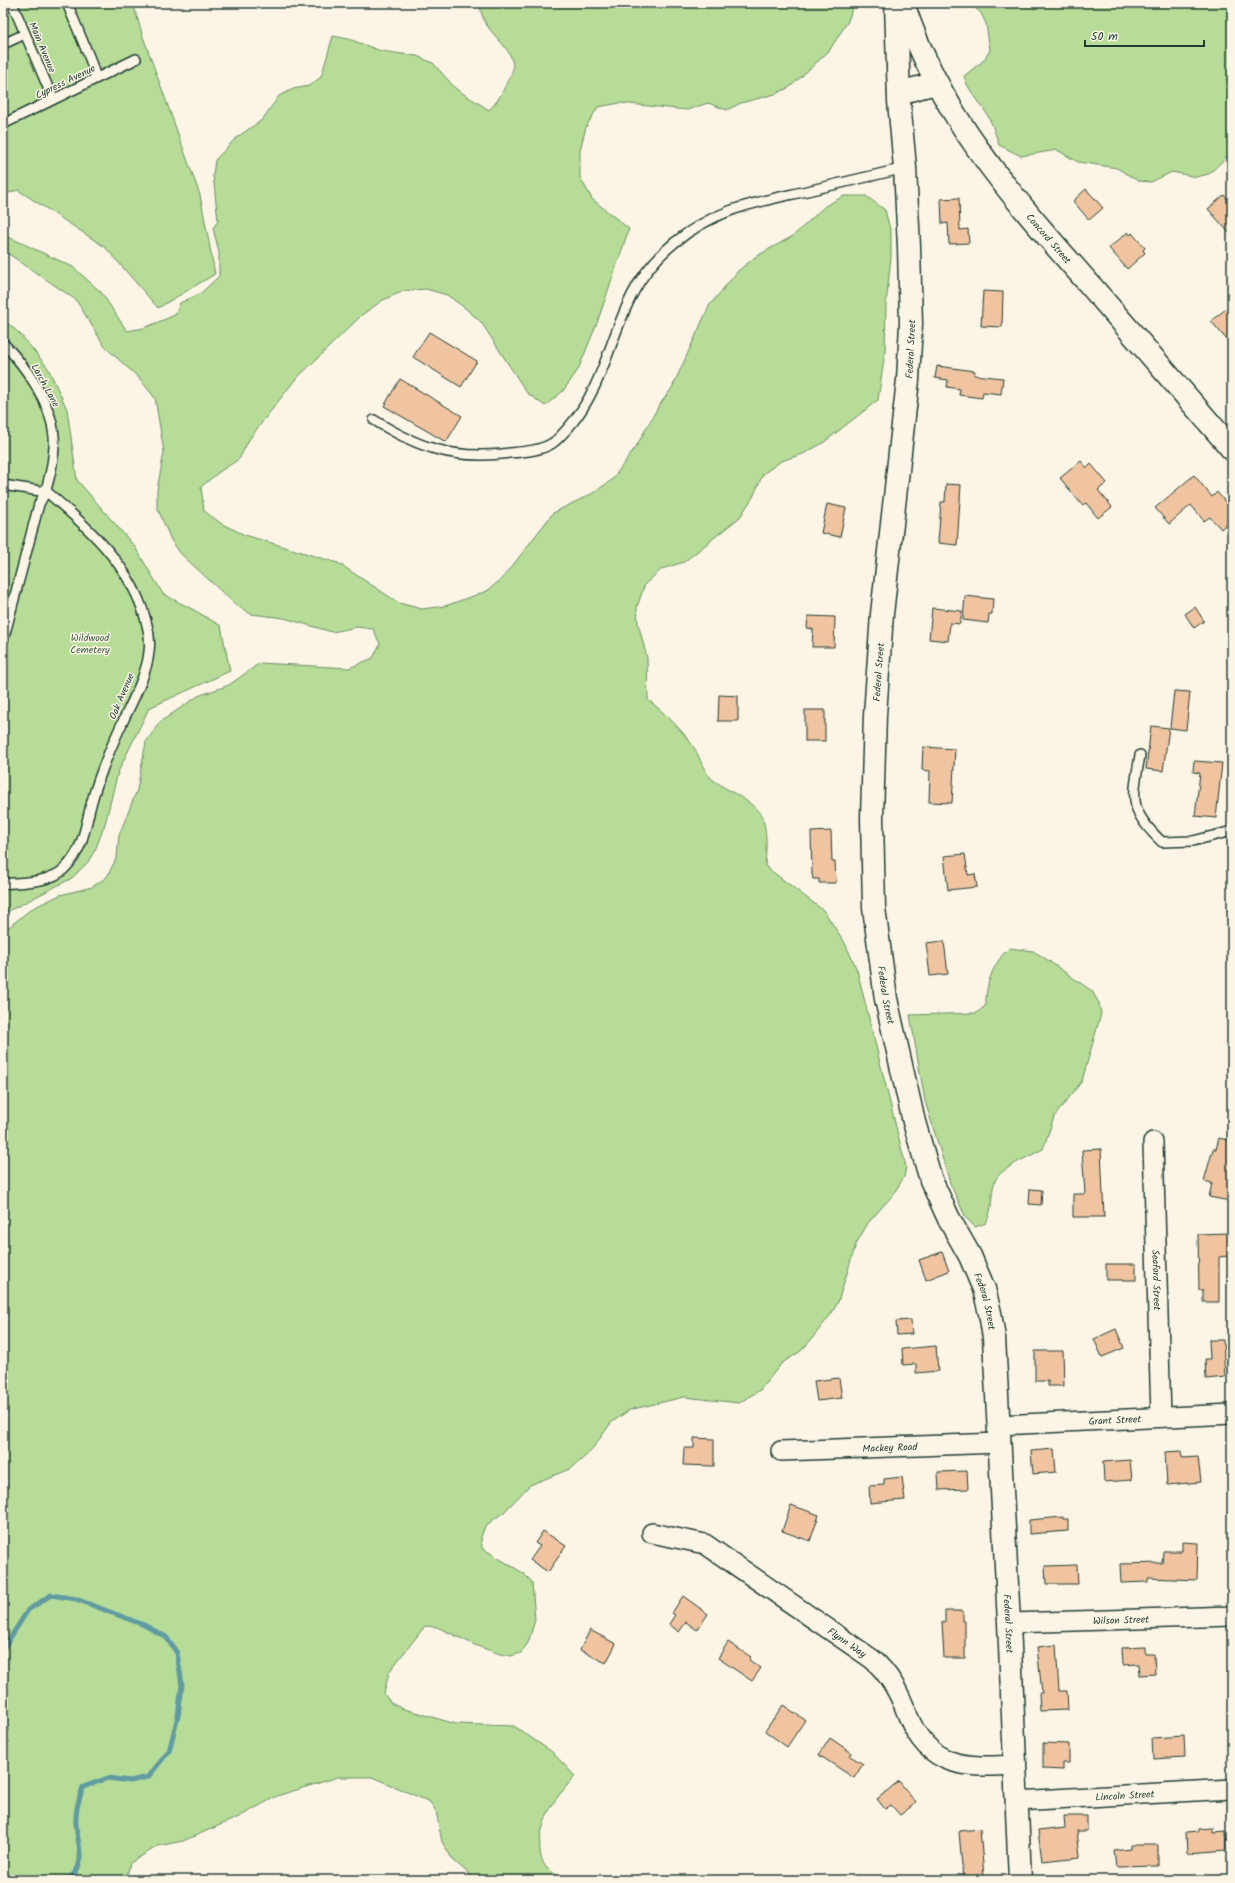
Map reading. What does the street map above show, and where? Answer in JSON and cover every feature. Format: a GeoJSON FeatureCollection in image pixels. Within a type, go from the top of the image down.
{"type":"FeatureCollection","features":[{"type":"Feature","properties":{"kind":"street","name":"Federal Street"},"geometry":{"type":"LineString","coordinates":[[896,3],[899,93],[905,168],[911,324],[908,380],[882,614],[876,700],[872,818],[874,908],[886,999],[903,1076],[929,1173],[939,1198],[977,1272],[990,1313],[994,1338],[998,1434],[1010,1623],[1020,1880]]}},
{"type":"Feature","properties":{"kind":"street","name":"Concord Street"},"geometry":{"type":"LineString","coordinates":[[903,3],[936,83],[954,115],[979,152],[1047,236],[1232,449]]}},
{"type":"Feature","properties":{"kind":"street"},"geometry":{"type":"LineString","coordinates":[[899,93],[936,83]]}},
{"type":"Feature","properties":{"kind":"street","name":"Seaford Street"},"geometry":{"type":"LineString","coordinates":[[1153,1142],[1161,1418]]}},
{"type":"Feature","properties":{"kind":"street","name":"Grant Street"},"geometry":{"type":"LineString","coordinates":[[998,1434],[1161,1418],[1232,1414]]}},
{"type":"Feature","properties":{"kind":"street","name":"Mackey Road"},"geometry":{"type":"LineString","coordinates":[[781,1451],[998,1434]]}},
{"type":"Feature","properties":{"kind":"street","name":"Flynn Way"},"geometry":{"type":"LineString","coordinates":[[652,1533],[705,1544],[872,1659],[888,1675],[901,1697],[917,1734],[934,1753],[951,1762],[963,1765],[978,1767],[1015,1765]]}},
{"type":"Feature","properties":{"kind":"street","name":"Wilson Street"},"geometry":{"type":"LineString","coordinates":[[1010,1623],[1232,1616]]}},
{"type":"Feature","properties":{"kind":"street","name":"Lincoln Street"},"geometry":{"type":"LineString","coordinates":[[1017,1801],[1232,1789]]}},
{"type":"Feature","properties":{"kind":"lane","name":"Main Avenue"},"geometry":{"type":"LineString","coordinates":[[12,3],[53,99]]}},
{"type":"Feature","properties":{"kind":"lane"},"geometry":{"type":"LineString","coordinates":[[67,3],[90,58],[96,78]]}},
{"type":"Feature","properties":{"kind":"lane"},"geometry":{"type":"LineString","coordinates":[[3,44],[25,34]]}},
{"type":"Feature","properties":{"kind":"lane","name":"Cypress Avenue"},"geometry":{"type":"LineString","coordinates":[[3,124],[136,59]]}},
{"type":"Feature","properties":{"kind":"lane"},"geometry":{"type":"LineString","coordinates":[[374,420],[396,434],[442,452],[467,455],[492,455],[545,447],[558,439],[573,422],[586,403],[602,371],[631,295],[644,275],[673,244],[704,221],[721,213],[766,199],[905,168]]}},
{"type":"Feature","properties":{"kind":"lane","name":"Larch Lane"},"geometry":{"type":"LineString","coordinates":[[3,343],[15,355],[34,383],[49,411],[54,436],[52,462],[46,492],[39,504],[3,641]]}},
{"type":"Feature","properties":{"kind":"lane"},"geometry":{"type":"LineString","coordinates":[[3,485],[46,492]]}},
{"type":"Feature","properties":{"kind":"lane","name":"Oak Avenue"},"geometry":{"type":"LineString","coordinates":[[3,884],[49,878],[62,871],[75,857],[84,838],[92,801],[108,754],[141,680],[149,652],[147,626],[138,597],[128,577],[112,555],[83,524],[46,492]]}},
{"type":"Feature","properties":{"kind":"lane"},"geometry":{"type":"LineString","coordinates":[[1140,755],[1134,792],[1137,811],[1146,827],[1162,842],[1193,841],[1232,831]]}},
{"type":"Feature","properties":{"kind":"green space"},"geometry":{"type":"Polygon","coordinates":[[[3,3],[133,3],[142,34],[200,195],[215,274],[158,308],[105,247],[18,190],[3,195],[3,3]]]}},
{"type":"Feature","properties":{"kind":"green space"},"geometry":{"type":"Polygon","coordinates":[[[480,3],[854,3],[848,21],[829,51],[790,87],[775,94],[741,103],[727,110],[708,103],[687,110],[620,103],[598,107],[586,127],[580,150],[580,177],[592,199],[629,229],[597,323],[578,370],[563,391],[545,406],[527,393],[481,322],[465,308],[447,295],[426,289],[404,291],[383,300],[363,314],[294,381],[250,438],[239,459],[219,472],[201,487],[204,511],[222,524],[245,535],[338,563],[399,603],[422,609],[445,606],[487,591],[503,578],[553,513],[593,493],[612,480],[637,445],[658,407],[672,388],[709,306],[738,271],[755,257],[793,236],[825,206],[844,196],[866,196],[885,210],[891,233],[891,257],[886,305],[885,352],[878,400],[823,443],[803,454],[781,461],[763,474],[753,497],[740,517],[684,562],[662,569],[645,584],[637,607],[638,623],[647,658],[648,700],[672,721],[689,740],[705,771],[711,778],[746,801],[758,811],[762,817],[765,829],[765,866],[824,911],[845,943],[857,970],[906,1167],[904,1177],[892,1196],[868,1223],[856,1244],[838,1302],[832,1313],[801,1351],[782,1363],[760,1390],[739,1403],[684,1397],[629,1410],[611,1423],[590,1452],[572,1468],[530,1485],[504,1512],[485,1526],[481,1537],[482,1548],[523,1573],[532,1582],[535,1620],[528,1643],[521,1653],[511,1656],[500,1654],[477,1646],[437,1627],[425,1626],[389,1672],[384,1694],[391,1703],[401,1708],[456,1724],[514,1726],[552,1752],[575,1776],[556,1799],[550,1809],[543,1827],[540,1846],[544,1863],[549,1870],[556,1875],[571,1880],[476,1880],[453,1860],[442,1842],[436,1811],[430,1802],[372,1777],[338,1777],[277,1796],[239,1817],[183,1841],[158,1846],[130,1863],[126,1880],[3,1880],[3,932],[31,909],[60,895],[92,887],[107,877],[117,857],[119,835],[137,790],[146,742],[160,722],[198,696],[229,685],[260,663],[349,668],[373,658],[380,644],[373,629],[357,627],[332,632],[284,618],[251,614],[236,605],[181,554],[171,540],[157,507],[157,490],[164,452],[155,398],[139,378],[105,347],[76,300],[3,250],[3,236],[13,239],[73,267],[101,292],[127,331],[144,328],[175,315],[180,303],[201,293],[219,276],[219,252],[213,228],[218,221],[213,175],[215,160],[236,138],[262,120],[279,96],[293,89],[309,86],[321,77],[333,36],[349,39],[381,51],[417,56],[433,63],[456,89],[489,110],[501,94],[513,68],[512,59],[508,51],[486,23],[482,14],[480,3]]]}},
{"type":"Feature","properties":{"kind":"green space"},"geometry":{"type":"Polygon","coordinates":[[[969,3],[1232,3],[1232,152],[1209,174],[1196,177],[1172,172],[1151,182],[1138,181],[1117,168],[1078,162],[1057,150],[1021,156],[999,145],[988,117],[970,90],[964,76],[984,60],[990,50],[986,24],[981,13],[969,3]]]}},
{"type":"Feature","properties":{"kind":"green space","name":"Wildwood Cemetery"},"geometry":{"type":"Polygon","coordinates":[[[3,319],[21,335],[48,368],[67,409],[77,480],[135,547],[163,594],[221,626],[230,671],[149,708],[118,772],[105,824],[96,848],[88,862],[72,878],[3,914],[3,319]]]}},
{"type":"Feature","properties":{"kind":"green space"},"geometry":{"type":"Polygon","coordinates":[[[1009,948],[1033,951],[1092,991],[1099,1003],[1101,1014],[1082,1081],[1054,1117],[1043,1149],[1009,1167],[998,1176],[995,1181],[990,1212],[986,1223],[975,1227],[966,1218],[950,1183],[925,1101],[910,1015],[977,1013],[986,1005],[989,981],[999,960],[1009,948]]]}},
{"type":"Feature","properties":{"kind":"building"},"geometry":{"type":"Polygon","coordinates":[[[1086,189],[1103,208],[1089,220],[1073,201],[1086,189]]]}},
{"type":"Feature","properties":{"kind":"building"},"geometry":{"type":"Polygon","coordinates":[[[1224,195],[1232,205],[1232,236],[1208,209],[1224,195]]]}},
{"type":"Feature","properties":{"kind":"building"},"geometry":{"type":"Polygon","coordinates":[[[959,198],[960,230],[968,229],[969,243],[949,244],[948,223],[942,224],[941,199],[959,198]]]}},
{"type":"Feature","properties":{"kind":"building"},"geometry":{"type":"Polygon","coordinates":[[[1128,232],[1130,235],[1132,233],[1145,248],[1143,250],[1145,253],[1127,269],[1109,248],[1128,232]]]}},
{"type":"Feature","properties":{"kind":"building"},"geometry":{"type":"Polygon","coordinates":[[[983,291],[1003,292],[1002,327],[981,326],[983,291]]]}},
{"type":"Feature","properties":{"kind":"building"},"geometry":{"type":"Polygon","coordinates":[[[1227,308],[1232,314],[1232,346],[1211,321],[1227,308]]]}},
{"type":"Feature","properties":{"kind":"building"},"geometry":{"type":"Polygon","coordinates":[[[429,332],[477,361],[461,387],[413,357],[429,332]]]}},
{"type":"Feature","properties":{"kind":"building"},"geometry":{"type":"Polygon","coordinates":[[[937,366],[975,371],[974,375],[1003,378],[1001,394],[983,392],[982,398],[959,395],[960,389],[947,387],[948,380],[935,378],[937,366]]]}},
{"type":"Feature","properties":{"kind":"building"},"geometry":{"type":"Polygon","coordinates":[[[400,379],[462,416],[446,442],[384,406],[400,379]]]}},
{"type":"Feature","properties":{"kind":"building"},"geometry":{"type":"Polygon","coordinates":[[[1081,461],[1087,468],[1091,464],[1107,483],[1098,490],[1112,507],[1098,518],[1086,503],[1082,505],[1060,478],[1081,461]]]}},
{"type":"Feature","properties":{"kind":"building"},"geometry":{"type":"Polygon","coordinates":[[[1194,475],[1212,497],[1217,492],[1232,510],[1232,519],[1221,529],[1210,517],[1204,521],[1191,505],[1169,524],[1155,508],[1194,475]]]}},
{"type":"Feature","properties":{"kind":"building"},"geometry":{"type":"Polygon","coordinates":[[[946,484],[961,485],[957,545],[938,543],[941,502],[945,502],[946,484]]]}},
{"type":"Feature","properties":{"kind":"building"},"geometry":{"type":"Polygon","coordinates":[[[827,504],[846,508],[840,537],[821,533],[827,504]]]}},
{"type":"Feature","properties":{"kind":"building"},"geometry":{"type":"Polygon","coordinates":[[[965,596],[993,599],[992,614],[989,614],[988,623],[963,620],[965,596]]]}},
{"type":"Feature","properties":{"kind":"building"},"geometry":{"type":"Polygon","coordinates":[[[1195,607],[1204,621],[1194,628],[1185,614],[1195,607]]]}},
{"type":"Feature","properties":{"kind":"building"},"geometry":{"type":"Polygon","coordinates":[[[932,608],[962,611],[960,624],[950,623],[948,641],[929,639],[932,608]]]}},
{"type":"Feature","properties":{"kind":"building"},"geometry":{"type":"Polygon","coordinates":[[[808,616],[835,617],[834,647],[812,647],[813,629],[807,628],[808,616]]]}},
{"type":"Feature","properties":{"kind":"building"},"geometry":{"type":"Polygon","coordinates":[[[1174,691],[1190,692],[1186,730],[1170,728],[1174,691]]]}},
{"type":"Feature","properties":{"kind":"building"},"geometry":{"type":"Polygon","coordinates":[[[719,695],[738,696],[738,721],[718,721],[719,695]]]}},
{"type":"Feature","properties":{"kind":"building"},"geometry":{"type":"Polygon","coordinates":[[[805,710],[825,710],[825,741],[805,741],[805,710]]]}},
{"type":"Feature","properties":{"kind":"building"},"geometry":{"type":"Polygon","coordinates":[[[1151,726],[1169,728],[1163,771],[1146,769],[1151,726]]]}},
{"type":"Feature","properties":{"kind":"building"},"geometry":{"type":"Polygon","coordinates":[[[923,747],[955,749],[952,803],[929,802],[930,771],[922,770],[923,747]]]}},
{"type":"Feature","properties":{"kind":"building"},"geometry":{"type":"Polygon","coordinates":[[[1194,761],[1222,763],[1216,818],[1195,816],[1200,773],[1193,772],[1194,761]]]}},
{"type":"Feature","properties":{"kind":"building"},"geometry":{"type":"Polygon","coordinates":[[[831,831],[832,862],[835,862],[836,883],[819,883],[819,879],[813,879],[812,874],[811,832],[831,831]]]}},
{"type":"Feature","properties":{"kind":"building"},"geometry":{"type":"Polygon","coordinates":[[[965,854],[968,875],[975,874],[977,887],[948,890],[944,856],[965,854]]]}},
{"type":"Feature","properties":{"kind":"building"},"geometry":{"type":"Polygon","coordinates":[[[944,941],[948,974],[930,976],[926,943],[944,941]]]}},
{"type":"Feature","properties":{"kind":"building"},"geometry":{"type":"Polygon","coordinates":[[[1219,1138],[1232,1141],[1230,1201],[1209,1197],[1212,1183],[1204,1181],[1213,1149],[1216,1149],[1219,1138]]]}},
{"type":"Feature","properties":{"kind":"building"},"geometry":{"type":"Polygon","coordinates":[[[1101,1149],[1104,1217],[1073,1217],[1073,1194],[1085,1194],[1082,1150],[1101,1149]]]}},
{"type":"Feature","properties":{"kind":"building"},"geometry":{"type":"Polygon","coordinates":[[[1030,1189],[1042,1190],[1041,1205],[1029,1204],[1030,1189]]]}},
{"type":"Feature","properties":{"kind":"building"},"geometry":{"type":"Polygon","coordinates":[[[1229,1233],[1229,1256],[1219,1257],[1219,1302],[1203,1302],[1203,1290],[1199,1290],[1198,1234],[1229,1233]]]}},
{"type":"Feature","properties":{"kind":"building"},"geometry":{"type":"Polygon","coordinates":[[[942,1252],[949,1271],[926,1280],[919,1260],[942,1252]]]}},
{"type":"Feature","properties":{"kind":"building"},"geometry":{"type":"Polygon","coordinates":[[[1106,1264],[1136,1264],[1136,1280],[1106,1280],[1106,1264]]]}},
{"type":"Feature","properties":{"kind":"building"},"geometry":{"type":"Polygon","coordinates":[[[911,1320],[912,1334],[897,1335],[896,1321],[911,1320]]]}},
{"type":"Feature","properties":{"kind":"building"},"geometry":{"type":"Polygon","coordinates":[[[1116,1329],[1124,1348],[1102,1357],[1094,1339],[1116,1329]]]}},
{"type":"Feature","properties":{"kind":"building"},"geometry":{"type":"Polygon","coordinates":[[[1209,1340],[1223,1340],[1225,1377],[1206,1379],[1205,1359],[1210,1359],[1209,1340]]]}},
{"type":"Feature","properties":{"kind":"building"},"geometry":{"type":"Polygon","coordinates":[[[936,1346],[938,1371],[916,1373],[916,1364],[903,1365],[902,1349],[936,1346]]]}},
{"type":"Feature","properties":{"kind":"building"},"geometry":{"type":"Polygon","coordinates":[[[1035,1351],[1063,1351],[1064,1386],[1048,1386],[1048,1381],[1035,1381],[1035,1351]]]}},
{"type":"Feature","properties":{"kind":"building"},"geometry":{"type":"Polygon","coordinates":[[[839,1378],[842,1398],[817,1401],[814,1381],[839,1378]]]}},
{"type":"Feature","properties":{"kind":"building"},"geometry":{"type":"Polygon","coordinates":[[[694,1438],[714,1439],[714,1466],[683,1465],[684,1448],[694,1448],[694,1438]]]}},
{"type":"Feature","properties":{"kind":"building"},"geometry":{"type":"Polygon","coordinates":[[[1054,1449],[1056,1472],[1033,1474],[1031,1451],[1054,1449]]]}},
{"type":"Feature","properties":{"kind":"building"},"geometry":{"type":"Polygon","coordinates":[[[1181,1451],[1182,1458],[1198,1457],[1201,1482],[1167,1485],[1165,1452],[1181,1451]]]}},
{"type":"Feature","properties":{"kind":"building"},"geometry":{"type":"Polygon","coordinates":[[[1130,1460],[1132,1480],[1104,1482],[1103,1462],[1130,1460]]]}},
{"type":"Feature","properties":{"kind":"building"},"geometry":{"type":"Polygon","coordinates":[[[967,1471],[968,1489],[939,1490],[938,1472],[967,1471]]]}},
{"type":"Feature","properties":{"kind":"building"},"geometry":{"type":"Polygon","coordinates":[[[902,1477],[905,1500],[870,1503],[869,1486],[884,1485],[884,1479],[902,1477]]]}},
{"type":"Feature","properties":{"kind":"building"},"geometry":{"type":"Polygon","coordinates":[[[791,1505],[819,1515],[810,1541],[782,1531],[791,1505]]]}},
{"type":"Feature","properties":{"kind":"building"},"geometry":{"type":"Polygon","coordinates":[[[1063,1517],[1063,1519],[1068,1519],[1068,1531],[1029,1534],[1029,1520],[1063,1517]]]}},
{"type":"Feature","properties":{"kind":"building"},"geometry":{"type":"Polygon","coordinates":[[[543,1531],[566,1546],[548,1572],[530,1560],[540,1546],[535,1543],[543,1531]]]}},
{"type":"Feature","properties":{"kind":"building"},"geometry":{"type":"Polygon","coordinates":[[[1182,1542],[1198,1543],[1197,1580],[1148,1578],[1148,1582],[1121,1583],[1120,1564],[1162,1563],[1163,1551],[1182,1551],[1182,1542]]]}},
{"type":"Feature","properties":{"kind":"building"},"geometry":{"type":"Polygon","coordinates":[[[1077,1565],[1078,1584],[1046,1584],[1045,1566],[1077,1565]]]}},
{"type":"Feature","properties":{"kind":"building"},"geometry":{"type":"Polygon","coordinates":[[[683,1596],[708,1614],[697,1630],[686,1622],[679,1632],[669,1624],[675,1615],[672,1613],[683,1596]]]}},
{"type":"Feature","properties":{"kind":"building"},"geometry":{"type":"Polygon","coordinates":[[[945,1611],[963,1611],[963,1621],[965,1621],[965,1658],[944,1658],[942,1622],[945,1622],[945,1611]]]}},
{"type":"Feature","properties":{"kind":"building"},"geometry":{"type":"Polygon","coordinates":[[[590,1630],[616,1644],[606,1663],[580,1650],[590,1630]]]}},
{"type":"Feature","properties":{"kind":"building"},"geometry":{"type":"Polygon","coordinates":[[[728,1642],[751,1657],[749,1660],[761,1668],[752,1681],[718,1658],[728,1642]]]}},
{"type":"Feature","properties":{"kind":"building"},"geometry":{"type":"Polygon","coordinates":[[[1056,1645],[1059,1691],[1067,1691],[1068,1710],[1040,1711],[1039,1693],[1042,1693],[1037,1647],[1056,1645]]]}},
{"type":"Feature","properties":{"kind":"building"},"geometry":{"type":"Polygon","coordinates":[[[1145,1647],[1145,1654],[1154,1654],[1155,1674],[1140,1675],[1139,1664],[1123,1665],[1122,1648],[1145,1647]]]}},
{"type":"Feature","properties":{"kind":"building"},"geometry":{"type":"Polygon","coordinates":[[[783,1705],[805,1720],[787,1747],[765,1731],[783,1705]]]}},
{"type":"Feature","properties":{"kind":"building"},"geometry":{"type":"Polygon","coordinates":[[[1184,1736],[1185,1757],[1153,1759],[1152,1738],[1184,1736]]]}},
{"type":"Feature","properties":{"kind":"building"},"geometry":{"type":"Polygon","coordinates":[[[830,1738],[852,1753],[850,1756],[863,1764],[854,1778],[819,1755],[830,1738]]]}},
{"type":"Feature","properties":{"kind":"building"},"geometry":{"type":"Polygon","coordinates":[[[1043,1743],[1069,1744],[1069,1763],[1063,1763],[1063,1770],[1043,1769],[1043,1743]]]}},
{"type":"Feature","properties":{"kind":"building"},"geometry":{"type":"Polygon","coordinates":[[[899,1781],[916,1803],[900,1815],[891,1805],[885,1809],[877,1799],[899,1781]]]}},
{"type":"Feature","properties":{"kind":"building"},"geometry":{"type":"Polygon","coordinates":[[[1064,1816],[1087,1816],[1087,1831],[1077,1831],[1080,1857],[1042,1861],[1038,1831],[1065,1828],[1064,1816]]]}},
{"type":"Feature","properties":{"kind":"building"},"geometry":{"type":"Polygon","coordinates":[[[1214,1828],[1214,1832],[1226,1831],[1227,1850],[1187,1853],[1186,1833],[1198,1832],[1198,1829],[1214,1828]]]}},
{"type":"Feature","properties":{"kind":"building"},"geometry":{"type":"Polygon","coordinates":[[[980,1829],[984,1877],[963,1879],[959,1831],[980,1829]]]}},
{"type":"Feature","properties":{"kind":"building"},"geometry":{"type":"Polygon","coordinates":[[[1130,1845],[1158,1845],[1158,1866],[1116,1867],[1114,1851],[1130,1849],[1130,1845]]]}},
{"type":"Feature","properties":{"kind":"waterway"},"geometry":{"type":"LineString","coordinates":[[3,1649],[28,1610],[51,1595],[76,1599],[144,1625],[166,1637],[177,1653],[182,1685],[178,1716],[169,1751],[148,1777],[130,1781],[108,1778],[83,1787],[76,1815],[80,1861],[74,1874],[67,1880]]}}]}
